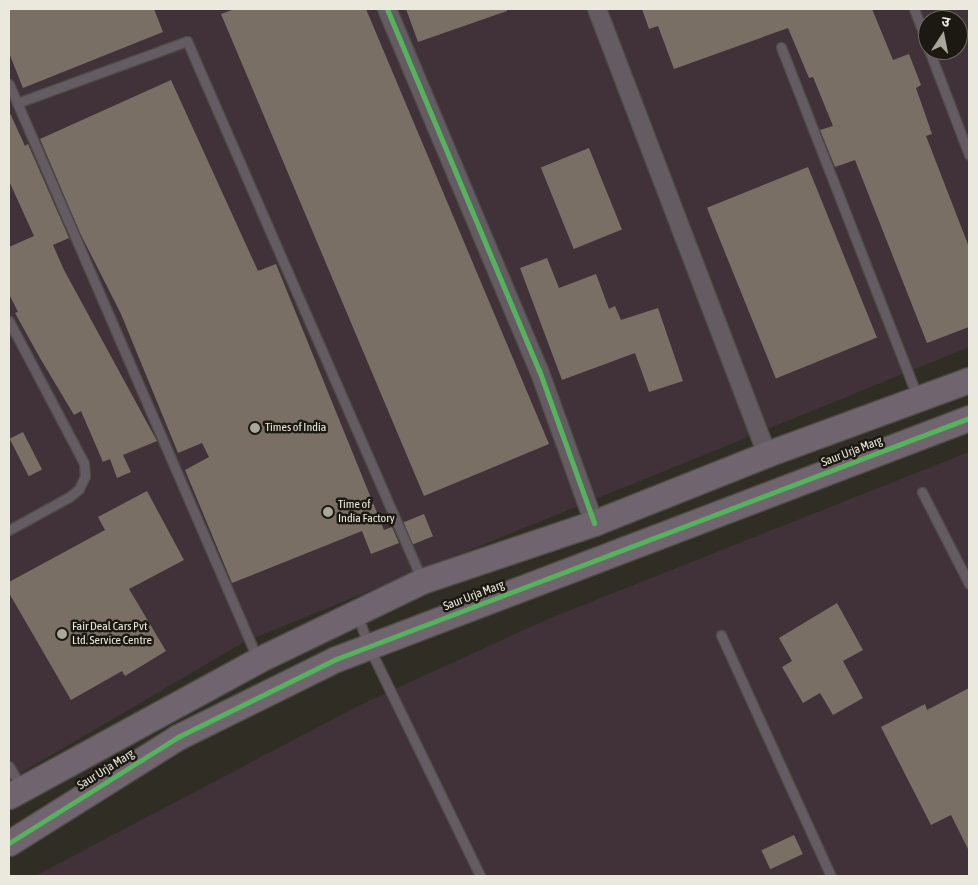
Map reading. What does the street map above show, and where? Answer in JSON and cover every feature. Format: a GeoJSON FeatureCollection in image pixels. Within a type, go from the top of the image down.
{"type":"FeatureCollection","features":[{"type":"Feature","properties":{"kind":"street"},"geometry":{"type":"LineString","coordinates":[[387,9],[539,370],[594,523]]}},
{"type":"Feature","properties":{"kind":"street"},"geometry":{"type":"LineString","coordinates":[[598,9],[767,454]]}},
{"type":"Feature","properties":{"kind":"street","name":"Saur Urja Marg"},"geometry":{"type":"LineString","coordinates":[[15,792],[258,660],[357,614],[422,581],[594,523],[767,454],[919,401],[969,380]]}},
{"type":"Feature","properties":{"kind":"street","name":"Saur Urja Marg"},"geometry":{"type":"LineString","coordinates":[[9,843],[178,737],[336,659],[969,418]]}},
{"type":"Feature","properties":{"kind":"lane"},"geometry":{"type":"LineString","coordinates":[[17,104],[187,41],[422,581]]}},
{"type":"Feature","properties":{"kind":"lane"},"geometry":{"type":"LineString","coordinates":[[781,47],[919,401]]}},
{"type":"Feature","properties":{"kind":"lane"},"geometry":{"type":"LineString","coordinates":[[934,60],[969,155]]}},
{"type":"Feature","properties":{"kind":"lane"},"geometry":{"type":"LineString","coordinates":[[9,84],[258,660]]}},
{"type":"Feature","properties":{"kind":"lane"},"geometry":{"type":"LineString","coordinates":[[9,321],[84,463],[85,476],[78,489],[69,497],[9,530]]}},
{"type":"Feature","properties":{"kind":"lane"},"geometry":{"type":"LineString","coordinates":[[922,492],[969,584]]}},
{"type":"Feature","properties":{"kind":"lane"},"geometry":{"type":"LineString","coordinates":[[357,614],[369,647],[480,876]]}},
{"type":"Feature","properties":{"kind":"lane"},"geometry":{"type":"LineString","coordinates":[[721,635],[831,876]]}},
{"type":"Feature","properties":{"kind":"lane"},"geometry":{"type":"LineString","coordinates":[[9,766],[15,792]]}},
{"type":"Feature","properties":{"kind":"shaded area"},"geometry":{"type":"Polygon","coordinates":[[[9,9],[969,9],[969,347],[244,642],[9,780],[9,9]]]}},
{"type":"Feature","properties":{"kind":"shaded area"},"geometry":{"type":"Polygon","coordinates":[[[969,452],[969,876],[35,876],[358,706],[548,619],[969,452]]]}},
{"type":"Feature","properties":{"kind":"building"},"geometry":{"type":"Polygon","coordinates":[[[9,9],[154,9],[163,32],[23,88],[9,53],[9,9]]]}},
{"type":"Feature","properties":{"kind":"building"},"geometry":{"type":"Polygon","coordinates":[[[235,9],[366,9],[549,444],[424,496],[221,14],[235,9]]]}},
{"type":"Feature","properties":{"kind":"building"},"geometry":{"type":"Polygon","coordinates":[[[406,9],[507,9],[507,11],[418,42],[406,9]]]}},
{"type":"Feature","properties":{"kind":"building"},"geometry":{"type":"Polygon","coordinates":[[[642,9],[872,9],[893,60],[909,54],[921,85],[916,88],[932,134],[926,136],[969,247],[969,327],[927,343],[855,160],[835,167],[820,130],[833,126],[813,77],[809,78],[788,28],[674,69],[658,26],[649,29],[642,9]]]}},
{"type":"Feature","properties":{"kind":"building","name":"Times of India"},"geometry":{"type":"Polygon","coordinates":[[[171,80],[258,271],[276,264],[384,530],[392,527],[399,543],[371,554],[362,531],[232,583],[185,470],[209,457],[202,443],[178,453],[121,314],[80,233],[40,139],[171,80]]]}},
{"type":"Feature","properties":{"kind":"building"},"geometry":{"type":"Polygon","coordinates":[[[9,111],[25,146],[28,144],[69,238],[53,245],[64,270],[157,441],[123,455],[131,472],[117,478],[110,459],[103,462],[81,411],[74,415],[40,358],[15,313],[18,312],[9,294],[9,247],[34,236],[9,181],[9,111]]]}},
{"type":"Feature","properties":{"kind":"building"},"geometry":{"type":"Polygon","coordinates":[[[589,148],[622,230],[574,249],[541,167],[589,148]]]}},
{"type":"Feature","properties":{"kind":"building"},"geometry":{"type":"Polygon","coordinates":[[[808,167],[877,338],[776,378],[707,208],[808,167]]]}},
{"type":"Feature","properties":{"kind":"building"},"geometry":{"type":"Polygon","coordinates":[[[547,258],[559,288],[596,274],[609,309],[615,306],[621,320],[658,308],[683,381],[649,392],[635,353],[562,380],[520,268],[547,258]]]}},
{"type":"Feature","properties":{"kind":"building"},"geometry":{"type":"Polygon","coordinates":[[[23,432],[42,469],[29,476],[10,439],[23,432]]]}},
{"type":"Feature","properties":{"kind":"building"},"geometry":{"type":"Polygon","coordinates":[[[147,491],[184,560],[129,589],[166,651],[125,676],[122,671],[71,700],[9,593],[9,582],[105,530],[98,517],[147,491]]]}},
{"type":"Feature","properties":{"kind":"building"},"geometry":{"type":"Polygon","coordinates":[[[424,514],[433,536],[413,544],[404,522],[424,514]]]}},
{"type":"Feature","properties":{"kind":"building"},"geometry":{"type":"Polygon","coordinates":[[[837,603],[863,650],[843,661],[863,698],[833,715],[820,693],[803,703],[782,667],[792,661],[779,638],[837,603]]]}},
{"type":"Feature","properties":{"kind":"building"},"geometry":{"type":"Polygon","coordinates":[[[969,688],[969,851],[951,815],[931,825],[881,727],[925,704],[927,710],[969,688]]]}},
{"type":"Feature","properties":{"kind":"building"},"geometry":{"type":"Polygon","coordinates":[[[794,835],[803,854],[770,869],[761,850],[794,835]]]}},
{"type":"Feature","properties":{"kind":"cycle path"},"geometry":{"type":"LineString","coordinates":[[387,9],[539,370],[594,523]]}},
{"type":"Feature","properties":{"kind":"cycle path"},"geometry":{"type":"LineString","coordinates":[[9,843],[178,737],[336,659],[969,418]]}},
{"type":"Feature","properties":{"kind":"place","name":"Times of India"},"geometry":{"type":"Point","coordinates":[255,428]}},
{"type":"Feature","properties":{"kind":"place","name":"Time of India Factory"},"geometry":{"type":"Point","coordinates":[328,512]}},
{"type":"Feature","properties":{"kind":"place","name":"Fair Deal Cars Pvt Ltd. Service Centre"},"geometry":{"type":"Point","coordinates":[62,634]}}]}
